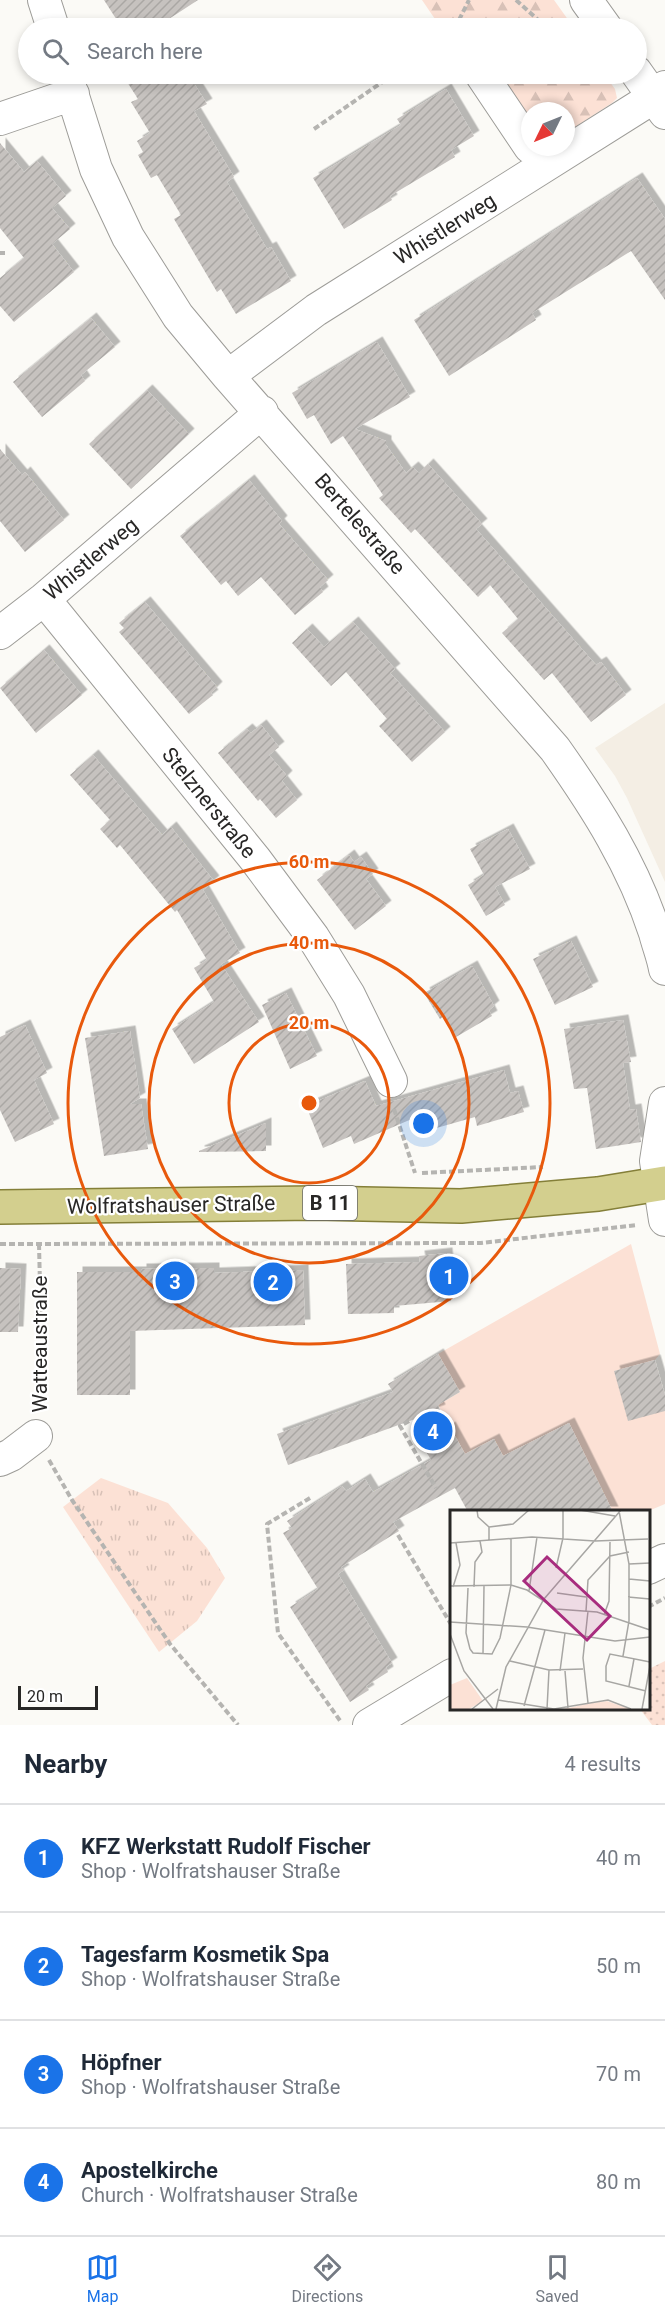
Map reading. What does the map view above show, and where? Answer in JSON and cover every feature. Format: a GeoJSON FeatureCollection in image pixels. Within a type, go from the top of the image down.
{"type":"FeatureCollection","features":[{"type":"Feature","properties":{"kind":"main road","name":"Wolfratshauser Straße"},"geometry":{"type":"LineString","coordinates":[[0,1208],[315,1203],[461,1206],[598,1194],[662,1184]]}},
{"type":"Feature","properties":{"kind":"street"},"geometry":{"type":"LineString","coordinates":[[44,0],[50,18]]}},
{"type":"Feature","properties":{"kind":"street"},"geometry":{"type":"LineString","coordinates":[[586,0],[599,18]]}},
{"type":"Feature","properties":{"kind":"street"},"geometry":{"type":"LineString","coordinates":[[0,119],[70,84]]}},
{"type":"Feature","properties":{"kind":"street","name":"Bertelestraße"},"geometry":{"type":"LineString","coordinates":[[70,84],[96,169],[128,237],[178,316],[555,749],[614,837],[649,916],[665,969]]}},
{"type":"Feature","properties":{"kind":"street"},"geometry":{"type":"LineString","coordinates":[[488,84],[521,134]]}},
{"type":"Feature","properties":{"kind":"street","name":"Whistlerweg"},"geometry":{"type":"LineString","coordinates":[[575,132],[655,92]]}},
{"type":"Feature","properties":{"kind":"street","name":"Whistlerweg"},"geometry":{"type":"LineString","coordinates":[[228,376],[530,156]]}},
{"type":"Feature","properties":{"kind":"street","name":"Whistlerweg"},"geometry":{"type":"LineString","coordinates":[[0,633],[44,599],[262,412]]}},
{"type":"Feature","properties":{"kind":"street","name":"Stelznerstraße"},"geometry":{"type":"LineString","coordinates":[[44,599],[255,859],[313,937],[349,995],[391,1081]]}},
{"type":"Feature","properties":{"kind":"street"},"geometry":{"type":"LineString","coordinates":[[655,1222],[662,1184],[656,1161],[665,1103]]}},
{"type":"Feature","properties":{"kind":"street","name":"Watteaustraße"},"geometry":{"type":"LineString","coordinates":[[0,1460],[11,1455],[36,1436]]}},
{"type":"Feature","properties":{"kind":"street"},"geometry":{"type":"LineString","coordinates":[[650,1567],[665,1560]]}},
{"type":"Feature","properties":{"kind":"street"},"geometry":{"type":"LineString","coordinates":[[369,1725],[450,1676]]}},
{"type":"Feature","properties":{"kind":"path"},"geometry":{"type":"LineString","coordinates":[[460,18],[470,0]]}},
{"type":"Feature","properties":{"kind":"path"},"geometry":{"type":"LineString","coordinates":[[516,0],[536,18]]}},
{"type":"Feature","properties":{"kind":"path"},"geometry":{"type":"LineString","coordinates":[[314,129],[379,84]]}},
{"type":"Feature","properties":{"kind":"path"},"geometry":{"type":"LineString","coordinates":[[391,1081],[389,1096],[415,1173]]}},
{"type":"Feature","properties":{"kind":"path"},"geometry":{"type":"LineString","coordinates":[[0,1244],[481,1243],[655,1222]]}},
{"type":"Feature","properties":{"kind":"path","name":"Watteaustraße"},"geometry":{"type":"LineString","coordinates":[[36,1436],[44,1413],[39,1244]]}},
{"type":"Feature","properties":{"kind":"path"},"geometry":{"type":"LineString","coordinates":[[409,1421],[400,1426],[436,1488]]}},
{"type":"Feature","properties":{"kind":"path"},"geometry":{"type":"LineString","coordinates":[[36,1436],[72,1500],[170,1644],[238,1725]]}},
{"type":"Feature","properties":{"kind":"path"},"geometry":{"type":"LineString","coordinates":[[310,1498],[267,1524],[278,1633],[343,1725]]}},
{"type":"Feature","properties":{"kind":"path"},"geometry":{"type":"LineString","coordinates":[[398,1535],[450,1623]]}},
{"type":"Feature","properties":{"kind":"path"},"geometry":{"type":"LineString","coordinates":[[650,1606],[665,1598]]}},
{"type":"Feature","properties":{"kind":"shaded area"},"geometry":{"type":"Polygon","coordinates":[[[665,703],[665,882],[627,798],[595,748],[665,703]]]}},
{"type":"Feature","properties":{"kind":"green space"},"geometry":{"type":"Polygon","coordinates":[[[422,0],[554,0],[567,18],[434,18],[422,0]]]}},
{"type":"Feature","properties":{"kind":"green space"},"geometry":{"type":"Polygon","coordinates":[[[480,84],[611,84],[617,98],[575,127],[575,102],[521,102],[521,136],[480,84]]]}},
{"type":"Feature","properties":{"kind":"green space"},"geometry":{"type":"Polygon","coordinates":[[[631,1244],[660,1354],[655,1360],[615,1371],[665,1411],[665,1504],[650,1510],[612,1510],[569,1423],[503,1456],[494,1439],[465,1454],[438,1405],[460,1392],[438,1354],[631,1244]]]}},
{"type":"Feature","properties":{"kind":"green space"},"geometry":{"type":"Polygon","coordinates":[[[101,1478],[168,1503],[207,1548],[225,1578],[197,1621],[159,1652],[63,1507],[101,1478]]]}},
{"type":"Feature","properties":{"kind":"green space"},"geometry":{"type":"Polygon","coordinates":[[[665,1661],[665,1725],[652,1725],[641,1710],[650,1710],[650,1668],[665,1661]]]}},
{"type":"Feature","properties":{"kind":"building"},"geometry":{"type":"Polygon","coordinates":[[[104,0],[198,0],[170,18],[116,18],[104,0]]]}},
{"type":"Feature","properties":{"kind":"building"},"geometry":{"type":"Polygon","coordinates":[[[128,84],[194,84],[207,104],[194,111],[234,177],[227,182],[267,249],[271,247],[291,281],[236,314],[221,289],[217,292],[174,219],[181,215],[157,175],[151,178],[138,155],[143,152],[137,141],[150,133],[131,102],[138,99],[128,84]]]}},
{"type":"Feature","properties":{"kind":"building"},"geometry":{"type":"Polygon","coordinates":[[[446,89],[474,136],[451,150],[455,157],[390,196],[392,200],[344,229],[313,178],[401,125],[397,119],[446,89]]]}},
{"type":"Feature","properties":{"kind":"building"},"geometry":{"type":"Polygon","coordinates":[[[0,143],[24,172],[37,161],[66,196],[52,208],[70,229],[52,244],[74,272],[14,322],[0,306],[0,278],[24,258],[0,228],[0,143]]]}},
{"type":"Feature","properties":{"kind":"building"},"geometry":{"type":"Polygon","coordinates":[[[637,178],[665,219],[665,300],[631,251],[532,313],[536,320],[449,376],[414,320],[637,178]]]}},
{"type":"Feature","properties":{"kind":"building"},"geometry":{"type":"Polygon","coordinates":[[[91,318],[115,347],[81,375],[85,381],[42,417],[13,382],[91,318]]]}},
{"type":"Feature","properties":{"kind":"building"},"geometry":{"type":"Polygon","coordinates":[[[377,342],[410,397],[355,429],[386,441],[386,445],[406,473],[413,467],[419,473],[428,464],[482,524],[476,529],[596,665],[601,662],[626,695],[591,722],[552,673],[544,680],[502,633],[518,619],[490,585],[478,597],[415,529],[411,533],[379,498],[383,495],[343,436],[331,444],[314,415],[307,419],[292,393],[377,342]]]}},
{"type":"Feature","properties":{"kind":"building"},"geometry":{"type":"Polygon","coordinates":[[[147,390],[189,434],[131,489],[89,444],[147,390]]]}},
{"type":"Feature","properties":{"kind":"building"},"geometry":{"type":"Polygon","coordinates":[[[0,449],[22,475],[25,472],[64,520],[25,552],[0,521],[0,449]]]}},
{"type":"Feature","properties":{"kind":"building"},"geometry":{"type":"Polygon","coordinates":[[[249,480],[282,521],[279,524],[328,580],[320,587],[323,592],[295,615],[261,577],[238,596],[226,581],[221,585],[180,536],[249,480]]]}},
{"type":"Feature","properties":{"kind":"building"},"geometry":{"type":"Polygon","coordinates":[[[145,602],[217,687],[211,693],[213,695],[189,714],[119,632],[124,628],[119,623],[145,602]]]}},
{"type":"Feature","properties":{"kind":"building"},"geometry":{"type":"Polygon","coordinates":[[[353,622],[395,669],[390,673],[445,732],[412,762],[379,726],[387,719],[346,672],[331,686],[292,643],[307,629],[324,647],[353,622]]]}},
{"type":"Feature","properties":{"kind":"building"},"geometry":{"type":"Polygon","coordinates":[[[44,650],[82,695],[36,733],[0,688],[44,650]]]}},
{"type":"Feature","properties":{"kind":"building"},"geometry":{"type":"Polygon","coordinates":[[[261,725],[279,747],[269,755],[287,776],[282,781],[297,800],[276,818],[260,799],[258,801],[218,753],[247,729],[251,733],[261,725]]]}},
{"type":"Feature","properties":{"kind":"building"},"geometry":{"type":"Polygon","coordinates":[[[93,755],[162,835],[171,827],[214,881],[203,890],[240,953],[221,964],[259,1022],[194,1064],[172,1029],[214,1002],[194,968],[207,960],[177,910],[175,912],[120,845],[117,848],[100,829],[110,820],[70,775],[93,755]]]}},
{"type":"Feature","properties":{"kind":"building"},"geometry":{"type":"Polygon","coordinates":[[[508,829],[530,869],[495,887],[505,905],[486,916],[468,885],[484,875],[470,849],[508,829]]]}},
{"type":"Feature","properties":{"kind":"building"},"geometry":{"type":"Polygon","coordinates":[[[349,855],[354,862],[361,857],[373,874],[366,879],[386,906],[355,930],[317,880],[349,855]]]}},
{"type":"Feature","properties":{"kind":"building"},"geometry":{"type":"Polygon","coordinates":[[[571,941],[593,987],[555,1005],[533,959],[571,941]]]}},
{"type":"Feature","properties":{"kind":"building"},"geometry":{"type":"Polygon","coordinates":[[[472,966],[494,1006],[489,1010],[492,1016],[456,1037],[444,1016],[440,1019],[424,993],[472,966]]]}},
{"type":"Feature","properties":{"kind":"building"},"geometry":{"type":"Polygon","coordinates":[[[286,993],[317,1056],[290,1069],[262,1005],[286,993]]]}},
{"type":"Feature","properties":{"kind":"building"},"geometry":{"type":"Polygon","coordinates":[[[623,1020],[631,1062],[623,1063],[630,1110],[636,1109],[641,1142],[596,1149],[587,1088],[574,1089],[564,1029],[623,1020]]]}},
{"type":"Feature","properties":{"kind":"building"},"geometry":{"type":"Polygon","coordinates":[[[25,1025],[47,1073],[34,1080],[54,1124],[15,1142],[0,1110],[0,1037],[25,1025]]]}},
{"type":"Feature","properties":{"kind":"building"},"geometry":{"type":"Polygon","coordinates":[[[130,1031],[140,1098],[130,1104],[141,1104],[148,1149],[104,1156],[85,1038],[130,1031]]]}},
{"type":"Feature","properties":{"kind":"building"},"geometry":{"type":"Polygon","coordinates":[[[504,1070],[510,1093],[518,1091],[524,1112],[477,1126],[475,1117],[419,1133],[414,1118],[354,1144],[351,1136],[323,1148],[306,1106],[365,1081],[376,1106],[504,1070]]]}},
{"type":"Feature","properties":{"kind":"building"},"geometry":{"type":"Polygon","coordinates":[[[266,1123],[266,1151],[199,1152],[199,1151],[266,1123]]]}},
{"type":"Feature","properties":{"kind":"building"},"geometry":{"type":"Polygon","coordinates":[[[447,1253],[451,1301],[394,1306],[394,1313],[348,1314],[346,1264],[420,1262],[419,1256],[447,1253]]]}},
{"type":"Feature","properties":{"kind":"building"},"geometry":{"type":"Polygon","coordinates":[[[0,1268],[21,1269],[18,1332],[0,1332],[0,1268]]]}},
{"type":"Feature","properties":{"kind":"building"},"geometry":{"type":"Polygon","coordinates":[[[214,1268],[214,1273],[303,1270],[305,1325],[130,1331],[130,1395],[77,1395],[77,1272],[141,1272],[141,1269],[214,1268]]]}},
{"type":"Feature","properties":{"kind":"building"},"geometry":{"type":"Polygon","coordinates":[[[438,1354],[460,1392],[438,1405],[440,1410],[288,1465],[277,1434],[393,1392],[388,1384],[438,1354]]]}},
{"type":"Feature","properties":{"kind":"building"},"geometry":{"type":"Polygon","coordinates":[[[655,1360],[665,1395],[665,1411],[628,1421],[614,1371],[655,1360]]]}},
{"type":"Feature","properties":{"kind":"building"},"geometry":{"type":"Polygon","coordinates":[[[569,1423],[612,1510],[467,1510],[455,1488],[393,1522],[399,1531],[341,1567],[344,1570],[338,1574],[392,1663],[386,1667],[388,1672],[366,1686],[369,1690],[350,1702],[290,1607],[318,1589],[283,1533],[292,1528],[287,1521],[342,1486],[346,1491],[365,1479],[373,1492],[431,1460],[422,1444],[450,1427],[465,1454],[494,1439],[503,1456],[569,1423]]]}},
{"type":"Feature","properties":{"kind":"place","name":"KFZ Werkstatt Rudolf Fischer"},"geometry":{"type":"Point","coordinates":[449,1276]}},
{"type":"Feature","properties":{"kind":"place","name":"Höpfner"},"geometry":{"type":"Point","coordinates":[175,1281]}},
{"type":"Feature","properties":{"kind":"place","name":"Tagesfarm Kosmetik Spa"},"geometry":{"type":"Point","coordinates":[273,1282]}},
{"type":"Feature","properties":{"kind":"place","name":"Apostelkirche"},"geometry":{"type":"Point","coordinates":[433,1431]}}]}
